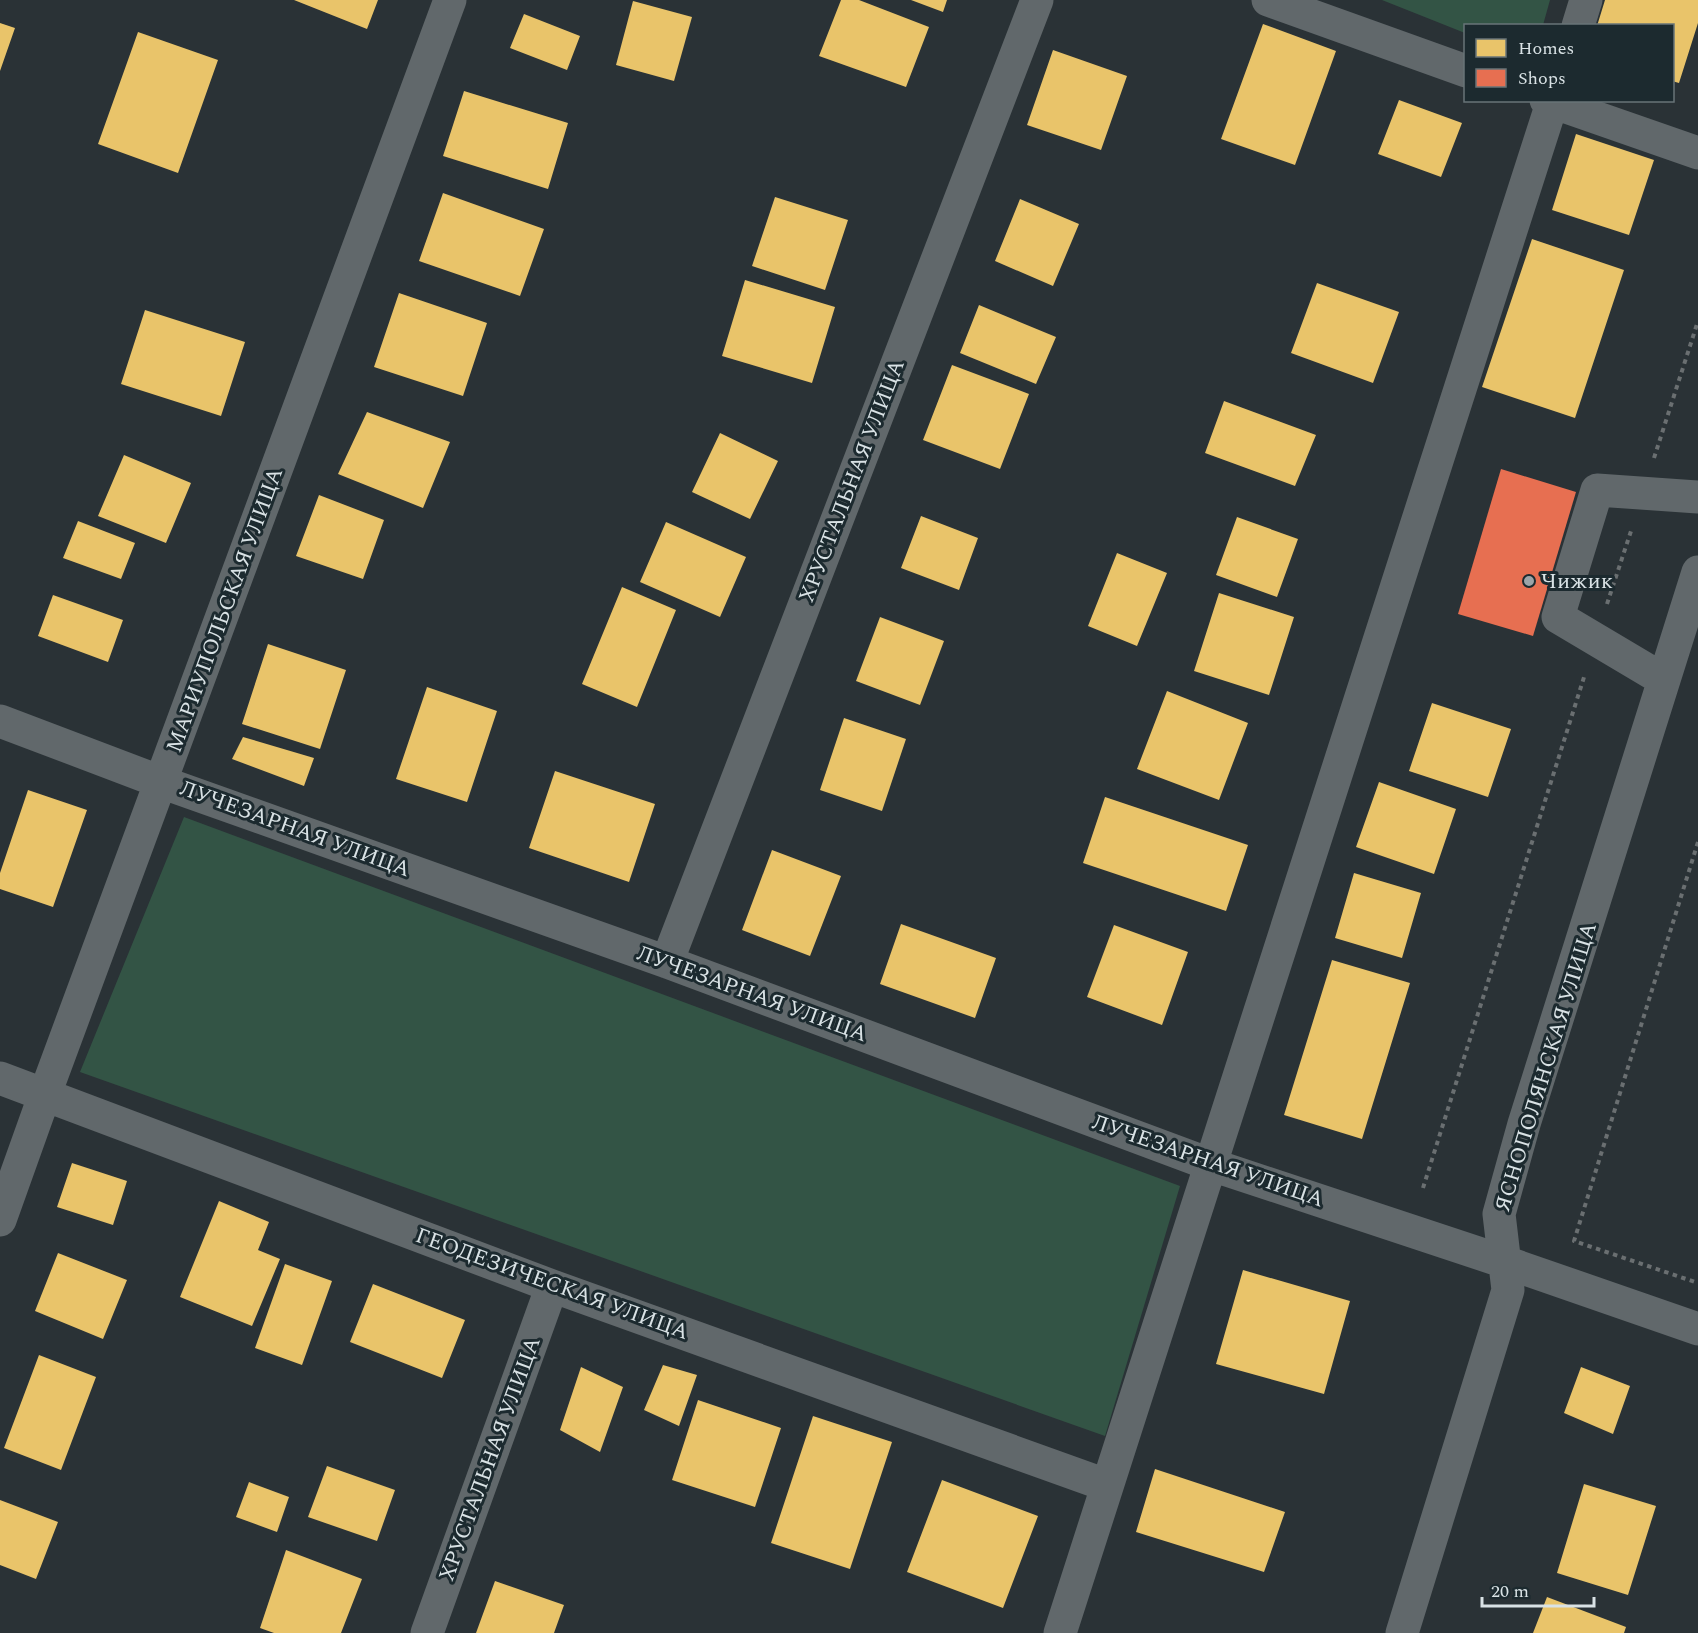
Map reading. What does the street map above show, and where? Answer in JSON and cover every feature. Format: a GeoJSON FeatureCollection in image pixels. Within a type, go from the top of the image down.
{"type":"FeatureCollection","features":[{"type":"Feature","properties":{"kind":"street","name":"МАРИУПОЛЬСКАЯ УЛИЦА"},"geometry":{"type":"LineString","coordinates":[[0,1220],[450,0]]}},
{"type":"Feature","properties":{"kind":"street","name":"ХРУСТАЛЬНАЯ УЛИЦА"},"geometry":{"type":"LineString","coordinates":[[667,962],[1037,0]]}},
{"type":"Feature","properties":{"kind":"street"},"geometry":{"type":"LineString","coordinates":[[1268,0],[1464,70]]}},
{"type":"Feature","properties":{"kind":"street"},"geometry":{"type":"LineString","coordinates":[[1579,24],[1586,0]]}},
{"type":"Feature","properties":{"kind":"street"},"geometry":{"type":"LineString","coordinates":[[1060,1633],[1106,1485],[1212,1165],[1551,102]]}},
{"type":"Feature","properties":{"kind":"street"},"geometry":{"type":"LineString","coordinates":[[1554,102],[1698,153]]}},
{"type":"Feature","properties":{"kind":"street"},"geometry":{"type":"LineString","coordinates":[[1664,680],[1558,617],[1598,490],[1698,497]]}},
{"type":"Feature","properties":{"kind":"street","name":"ЯСНОПОЛЯНСКАЯ УЛИЦА"},"geometry":{"type":"LineString","coordinates":[[1402,1633],[1508,1290],[1498,1214],[1524,1124],[1698,572]]}},
{"type":"Feature","properties":{"kind":"street","name":"ЛУЧЕЗАРНАЯ УЛИЦА"},"geometry":{"type":"LineString","coordinates":[[0,721],[161,782],[667,962],[1212,1165],[1698,1329]]}},
{"type":"Feature","properties":{"kind":"street","name":"ГЕОДЕЗИЧЕСКАЯ УЛИЦА"},"geometry":{"type":"LineString","coordinates":[[0,1077],[552,1286],[1106,1485]]}},
{"type":"Feature","properties":{"kind":"street","name":"ХРУСТАЛЬНАЯ УЛИЦА"},"geometry":{"type":"LineString","coordinates":[[427,1633],[552,1286]]}},
{"type":"Feature","properties":{"kind":"path"},"geometry":{"type":"LineString","coordinates":[[1423,1188],[1698,321]]}},
{"type":"Feature","properties":{"kind":"path"},"geometry":{"type":"LineString","coordinates":[[1698,842],[1574,1241],[1698,1283]]}},
{"type":"Feature","properties":{"kind":"green space"},"geometry":{"type":"Polygon","coordinates":[[[1382,0],[1550,0],[1543,24],[1464,24],[1464,33],[1382,0]]]}},
{"type":"Feature","properties":{"kind":"green space"},"geometry":{"type":"Polygon","coordinates":[[[184,817],[1180,1186],[1105,1436],[80,1072],[184,817]]]}},
{"type":"Feature","properties":{"kind":"building: Homes"},"geometry":{"type":"Polygon","coordinates":[[[294,0],[378,0],[367,29],[294,0]]]}},
{"type":"Feature","properties":{"kind":"building: Homes"},"geometry":{"type":"Polygon","coordinates":[[[841,0],[859,0],[929,27],[906,87],[819,56],[841,0]]]}},
{"type":"Feature","properties":{"kind":"building: Homes"},"geometry":{"type":"Polygon","coordinates":[[[911,0],[947,0],[943,12],[911,0]]]}},
{"type":"Feature","properties":{"kind":"building: Homes"},"geometry":{"type":"Polygon","coordinates":[[[1605,0],[1698,0],[1698,23],[1679,83],[1674,82],[1674,24],[1598,24],[1605,0]]]}},
{"type":"Feature","properties":{"kind":"building: Homes"},"geometry":{"type":"Polygon","coordinates":[[[633,1],[692,17],[674,81],[616,65],[633,1]]]}},
{"type":"Feature","properties":{"kind":"building: Homes"},"geometry":{"type":"Polygon","coordinates":[[[524,14],[580,36],[567,70],[510,48],[524,14]]]}},
{"type":"Feature","properties":{"kind":"building: Homes"},"geometry":{"type":"Polygon","coordinates":[[[0,23],[15,28],[0,71],[0,23]]]}},
{"type":"Feature","properties":{"kind":"building: Homes"},"geometry":{"type":"Polygon","coordinates":[[[1263,24],[1336,51],[1295,165],[1221,139],[1263,24]]]}},
{"type":"Feature","properties":{"kind":"building: Homes"},"geometry":{"type":"Polygon","coordinates":[[[138,32],[218,60],[178,173],[98,144],[138,32]]]}},
{"type":"Feature","properties":{"kind":"building: Homes"},"geometry":{"type":"Polygon","coordinates":[[[1053,50],[1127,76],[1101,150],[1027,125],[1053,50]]]}},
{"type":"Feature","properties":{"kind":"building: Homes"},"geometry":{"type":"Polygon","coordinates":[[[464,91],[568,123],[548,189],[443,156],[464,91]]]}},
{"type":"Feature","properties":{"kind":"building: Homes"},"geometry":{"type":"Polygon","coordinates":[[[1399,100],[1462,123],[1441,177],[1378,154],[1399,100]]]}},
{"type":"Feature","properties":{"kind":"building: Homes"},"geometry":{"type":"Polygon","coordinates":[[[1576,134],[1654,160],[1629,235],[1552,210],[1576,134]]]}},
{"type":"Feature","properties":{"kind":"building: Homes"},"geometry":{"type":"Polygon","coordinates":[[[443,193],[544,229],[520,296],[419,261],[443,193]]]}},
{"type":"Feature","properties":{"kind":"building: Homes"},"geometry":{"type":"Polygon","coordinates":[[[775,197],[848,220],[825,290],[752,266],[775,197]]]}},
{"type":"Feature","properties":{"kind":"building: Homes"},"geometry":{"type":"Polygon","coordinates":[[[1020,199],[1079,224],[1053,286],[995,261],[1020,199]]]}},
{"type":"Feature","properties":{"kind":"building: Homes"},"geometry":{"type":"Polygon","coordinates":[[[1532,239],[1624,270],[1575,418],[1482,387],[1532,239]]]}},
{"type":"Feature","properties":{"kind":"building: Homes"},"geometry":{"type":"Polygon","coordinates":[[[745,280],[835,307],[812,383],[722,356],[745,280]]]}},
{"type":"Feature","properties":{"kind":"building: Homes"},"geometry":{"type":"Polygon","coordinates":[[[1317,283],[1399,312],[1373,383],[1291,353],[1317,283]]]}},
{"type":"Feature","properties":{"kind":"building: Homes"},"geometry":{"type":"Polygon","coordinates":[[[399,293],[487,323],[463,396],[374,367],[399,293]]]}},
{"type":"Feature","properties":{"kind":"building: Homes"},"geometry":{"type":"Polygon","coordinates":[[[979,305],[1056,337],[1036,384],[960,353],[979,305]]]}},
{"type":"Feature","properties":{"kind":"building: Homes"},"geometry":{"type":"Polygon","coordinates":[[[145,310],[245,342],[221,416],[121,384],[145,310]]]}},
{"type":"Feature","properties":{"kind":"building: Homes"},"geometry":{"type":"Polygon","coordinates":[[[952,365],[1029,394],[1000,469],[923,440],[952,365]]]}},
{"type":"Feature","properties":{"kind":"building: Homes"},"geometry":{"type":"Polygon","coordinates":[[[1224,401],[1316,435],[1295,486],[1205,453],[1224,401]]]}},
{"type":"Feature","properties":{"kind":"building: Homes"},"geometry":{"type":"Polygon","coordinates":[[[367,412],[450,442],[423,508],[338,474],[367,412]]]}},
{"type":"Feature","properties":{"kind":"building: Homes"},"geometry":{"type":"Polygon","coordinates":[[[720,433],[778,461],[750,519],[692,492],[720,433]]]}},
{"type":"Feature","properties":{"kind":"building: Homes"},"geometry":{"type":"Polygon","coordinates":[[[124,455],[191,483],[166,543],[98,516],[124,455]]]}},
{"type":"Feature","properties":{"kind":"building: Homes"},"geometry":{"type":"Polygon","coordinates":[[[319,495],[384,520],[363,579],[296,556],[319,495]]]}},
{"type":"Feature","properties":{"kind":"building: Homes"},"geometry":{"type":"Polygon","coordinates":[[[921,516],[978,538],[959,590],[901,568],[921,516]]]}},
{"type":"Feature","properties":{"kind":"building: Homes"},"geometry":{"type":"Polygon","coordinates":[[[1237,517],[1298,539],[1277,597],[1216,575],[1237,517]]]}},
{"type":"Feature","properties":{"kind":"building: Homes"},"geometry":{"type":"Polygon","coordinates":[[[78,521],[135,543],[121,579],[63,558],[78,521]]]}},
{"type":"Feature","properties":{"kind":"building: Homes"},"geometry":{"type":"Polygon","coordinates":[[[666,522],[746,557],[720,617],[640,582],[666,522]]]}},
{"type":"Feature","properties":{"kind":"building: Homes"},"geometry":{"type":"Polygon","coordinates":[[[1117,553],[1167,573],[1137,646],[1088,626],[1117,553]]]}},
{"type":"Feature","properties":{"kind":"building: Homes"},"geometry":{"type":"Polygon","coordinates":[[[622,587],[676,610],[637,707],[582,684],[622,587]]]}},
{"type":"Feature","properties":{"kind":"building: Homes"},"geometry":{"type":"Polygon","coordinates":[[[1219,593],[1294,617],[1269,695],[1194,671],[1219,593]]]}},
{"type":"Feature","properties":{"kind":"building: Homes"},"geometry":{"type":"Polygon","coordinates":[[[53,595],[123,620],[108,662],[38,636],[53,595]]]}},
{"type":"Feature","properties":{"kind":"building: Homes"},"geometry":{"type":"Polygon","coordinates":[[[880,617],[944,641],[920,705],[856,681],[880,617]]]}},
{"type":"Feature","properties":{"kind":"building: Homes"},"geometry":{"type":"Polygon","coordinates":[[[268,644],[346,670],[320,749],[242,724],[268,644]]]}},
{"type":"Feature","properties":{"kind":"building: Homes"},"geometry":{"type":"Polygon","coordinates":[[[427,687],[497,711],[467,802],[396,779],[427,687]]]}},
{"type":"Feature","properties":{"kind":"building: Homes"},"geometry":{"type":"Polygon","coordinates":[[[1167,691],[1248,723],[1219,800],[1137,769],[1167,691]]]}},
{"type":"Feature","properties":{"kind":"building: Homes"},"geometry":{"type":"Polygon","coordinates":[[[1432,703],[1511,729],[1488,797],[1409,771],[1432,703]]]}},
{"type":"Feature","properties":{"kind":"building: Homes"},"geometry":{"type":"Polygon","coordinates":[[[844,718],[906,739],[882,811],[820,790],[844,718]]]}},
{"type":"Feature","properties":{"kind":"building: Homes"},"geometry":{"type":"Polygon","coordinates":[[[243,737],[314,758],[304,786],[232,759],[243,737]]]}},
{"type":"Feature","properties":{"kind":"building: Homes"},"geometry":{"type":"Polygon","coordinates":[[[555,771],[655,804],[629,882],[529,848],[555,771]]]}},
{"type":"Feature","properties":{"kind":"building: Homes"},"geometry":{"type":"Polygon","coordinates":[[[1379,782],[1456,809],[1434,874],[1356,847],[1379,782]]]}},
{"type":"Feature","properties":{"kind":"building: Homes"},"geometry":{"type":"Polygon","coordinates":[[[28,790],[87,810],[53,907],[0,889],[0,873],[28,790]]]}},
{"type":"Feature","properties":{"kind":"building: Homes"},"geometry":{"type":"Polygon","coordinates":[[[1105,797],[1248,845],[1226,911],[1083,863],[1105,797]]]}},
{"type":"Feature","properties":{"kind":"building: Homes"},"geometry":{"type":"Polygon","coordinates":[[[772,850],[841,876],[810,956],[742,930],[772,850]]]}},
{"type":"Feature","properties":{"kind":"building: Homes"},"geometry":{"type":"Polygon","coordinates":[[[1354,873],[1421,893],[1402,958],[1335,938],[1354,873]]]}},
{"type":"Feature","properties":{"kind":"building: Homes"},"geometry":{"type":"Polygon","coordinates":[[[901,924],[996,958],[975,1018],[880,984],[901,924]]]}},
{"type":"Feature","properties":{"kind":"building: Homes"},"geometry":{"type":"Polygon","coordinates":[[[1114,925],[1188,952],[1162,1025],[1087,997],[1114,925]]]}},
{"type":"Feature","properties":{"kind":"building: Homes"},"geometry":{"type":"Polygon","coordinates":[[[1332,960],[1410,983],[1362,1139],[1284,1115],[1332,960]]]}},
{"type":"Feature","properties":{"kind":"building: Homes"},"geometry":{"type":"Polygon","coordinates":[[[72,1163],[127,1181],[113,1225],[57,1207],[72,1163]]]}},
{"type":"Feature","properties":{"kind":"building: Homes"},"geometry":{"type":"Polygon","coordinates":[[[219,1201],[269,1222],[258,1250],[280,1259],[252,1326],[180,1297],[219,1201]]]}},
{"type":"Feature","properties":{"kind":"building: Homes"},"geometry":{"type":"Polygon","coordinates":[[[58,1253],[127,1280],[103,1339],[35,1311],[58,1253]]]}},
{"type":"Feature","properties":{"kind":"building: Homes"},"geometry":{"type":"Polygon","coordinates":[[[285,1264],[332,1281],[302,1365],[255,1348],[285,1264]]]}},
{"type":"Feature","properties":{"kind":"building: Homes"},"geometry":{"type":"Polygon","coordinates":[[[1243,1270],[1350,1301],[1324,1394],[1216,1364],[1243,1270]]]}},
{"type":"Feature","properties":{"kind":"building: Homes"},"geometry":{"type":"Polygon","coordinates":[[[373,1284],[465,1320],[442,1378],[350,1342],[373,1284]]]}},
{"type":"Feature","properties":{"kind":"building: Homes"},"geometry":{"type":"Polygon","coordinates":[[[39,1355],[96,1377],[61,1470],[4,1448],[39,1355]]]}},
{"type":"Feature","properties":{"kind":"building: Homes"},"geometry":{"type":"Polygon","coordinates":[[[663,1365],[697,1375],[679,1426],[644,1410],[663,1365]]]}},
{"type":"Feature","properties":{"kind":"building: Homes"},"geometry":{"type":"Polygon","coordinates":[[[581,1367],[623,1387],[600,1452],[560,1430],[581,1367]]]}},
{"type":"Feature","properties":{"kind":"building: Homes"},"geometry":{"type":"Polygon","coordinates":[[[1581,1367],[1630,1386],[1613,1434],[1564,1413],[1581,1367]]]}},
{"type":"Feature","properties":{"kind":"building: Homes"},"geometry":{"type":"Polygon","coordinates":[[[698,1400],[781,1428],[755,1507],[672,1480],[698,1400]]]}},
{"type":"Feature","properties":{"kind":"building: Homes"},"geometry":{"type":"Polygon","coordinates":[[[813,1416],[892,1442],[850,1569],[771,1543],[813,1416]]]}},
{"type":"Feature","properties":{"kind":"building: Homes"},"geometry":{"type":"Polygon","coordinates":[[[327,1466],[395,1490],[377,1541],[308,1517],[327,1466]]]}},
{"type":"Feature","properties":{"kind":"building: Homes"},"geometry":{"type":"Polygon","coordinates":[[[1155,1469],[1285,1512],[1264,1572],[1136,1532],[1155,1469]]]}},
{"type":"Feature","properties":{"kind":"building: Homes"},"geometry":{"type":"Polygon","coordinates":[[[942,1480],[1038,1516],[1003,1608],[907,1572],[942,1480]]]}},
{"type":"Feature","properties":{"kind":"building: Homes"},"geometry":{"type":"Polygon","coordinates":[[[249,1482],[289,1497],[277,1532],[236,1517],[249,1482]]]}},
{"type":"Feature","properties":{"kind":"building: Homes"},"geometry":{"type":"Polygon","coordinates":[[[1584,1484],[1656,1506],[1628,1595],[1557,1573],[1584,1484]]]}},
{"type":"Feature","properties":{"kind":"building: Homes"},"geometry":{"type":"Polygon","coordinates":[[[0,1500],[58,1522],[36,1579],[0,1565],[0,1500]]]}},
{"type":"Feature","properties":{"kind":"building: Homes"},"geometry":{"type":"Polygon","coordinates":[[[286,1550],[362,1579],[341,1633],[274,1633],[260,1628],[286,1550]]]}},
{"type":"Feature","properties":{"kind":"building: Homes"},"geometry":{"type":"Polygon","coordinates":[[[495,1581],[564,1605],[554,1633],[476,1633],[495,1581]]]}},
{"type":"Feature","properties":{"kind":"building: Homes"},"geometry":{"type":"Polygon","coordinates":[[[1547,1597],[1626,1627],[1624,1633],[1533,1633],[1547,1597]]]}},
{"type":"Feature","properties":{"kind":"building: Shops"},"geometry":{"type":"Polygon","coordinates":[[[1501,469],[1576,492],[1533,636],[1458,614],[1501,469]]]}},
{"type":"Feature","properties":{"kind":"place","name":"Чижик"},"geometry":{"type":"Point","coordinates":[1529,581]}}]}
